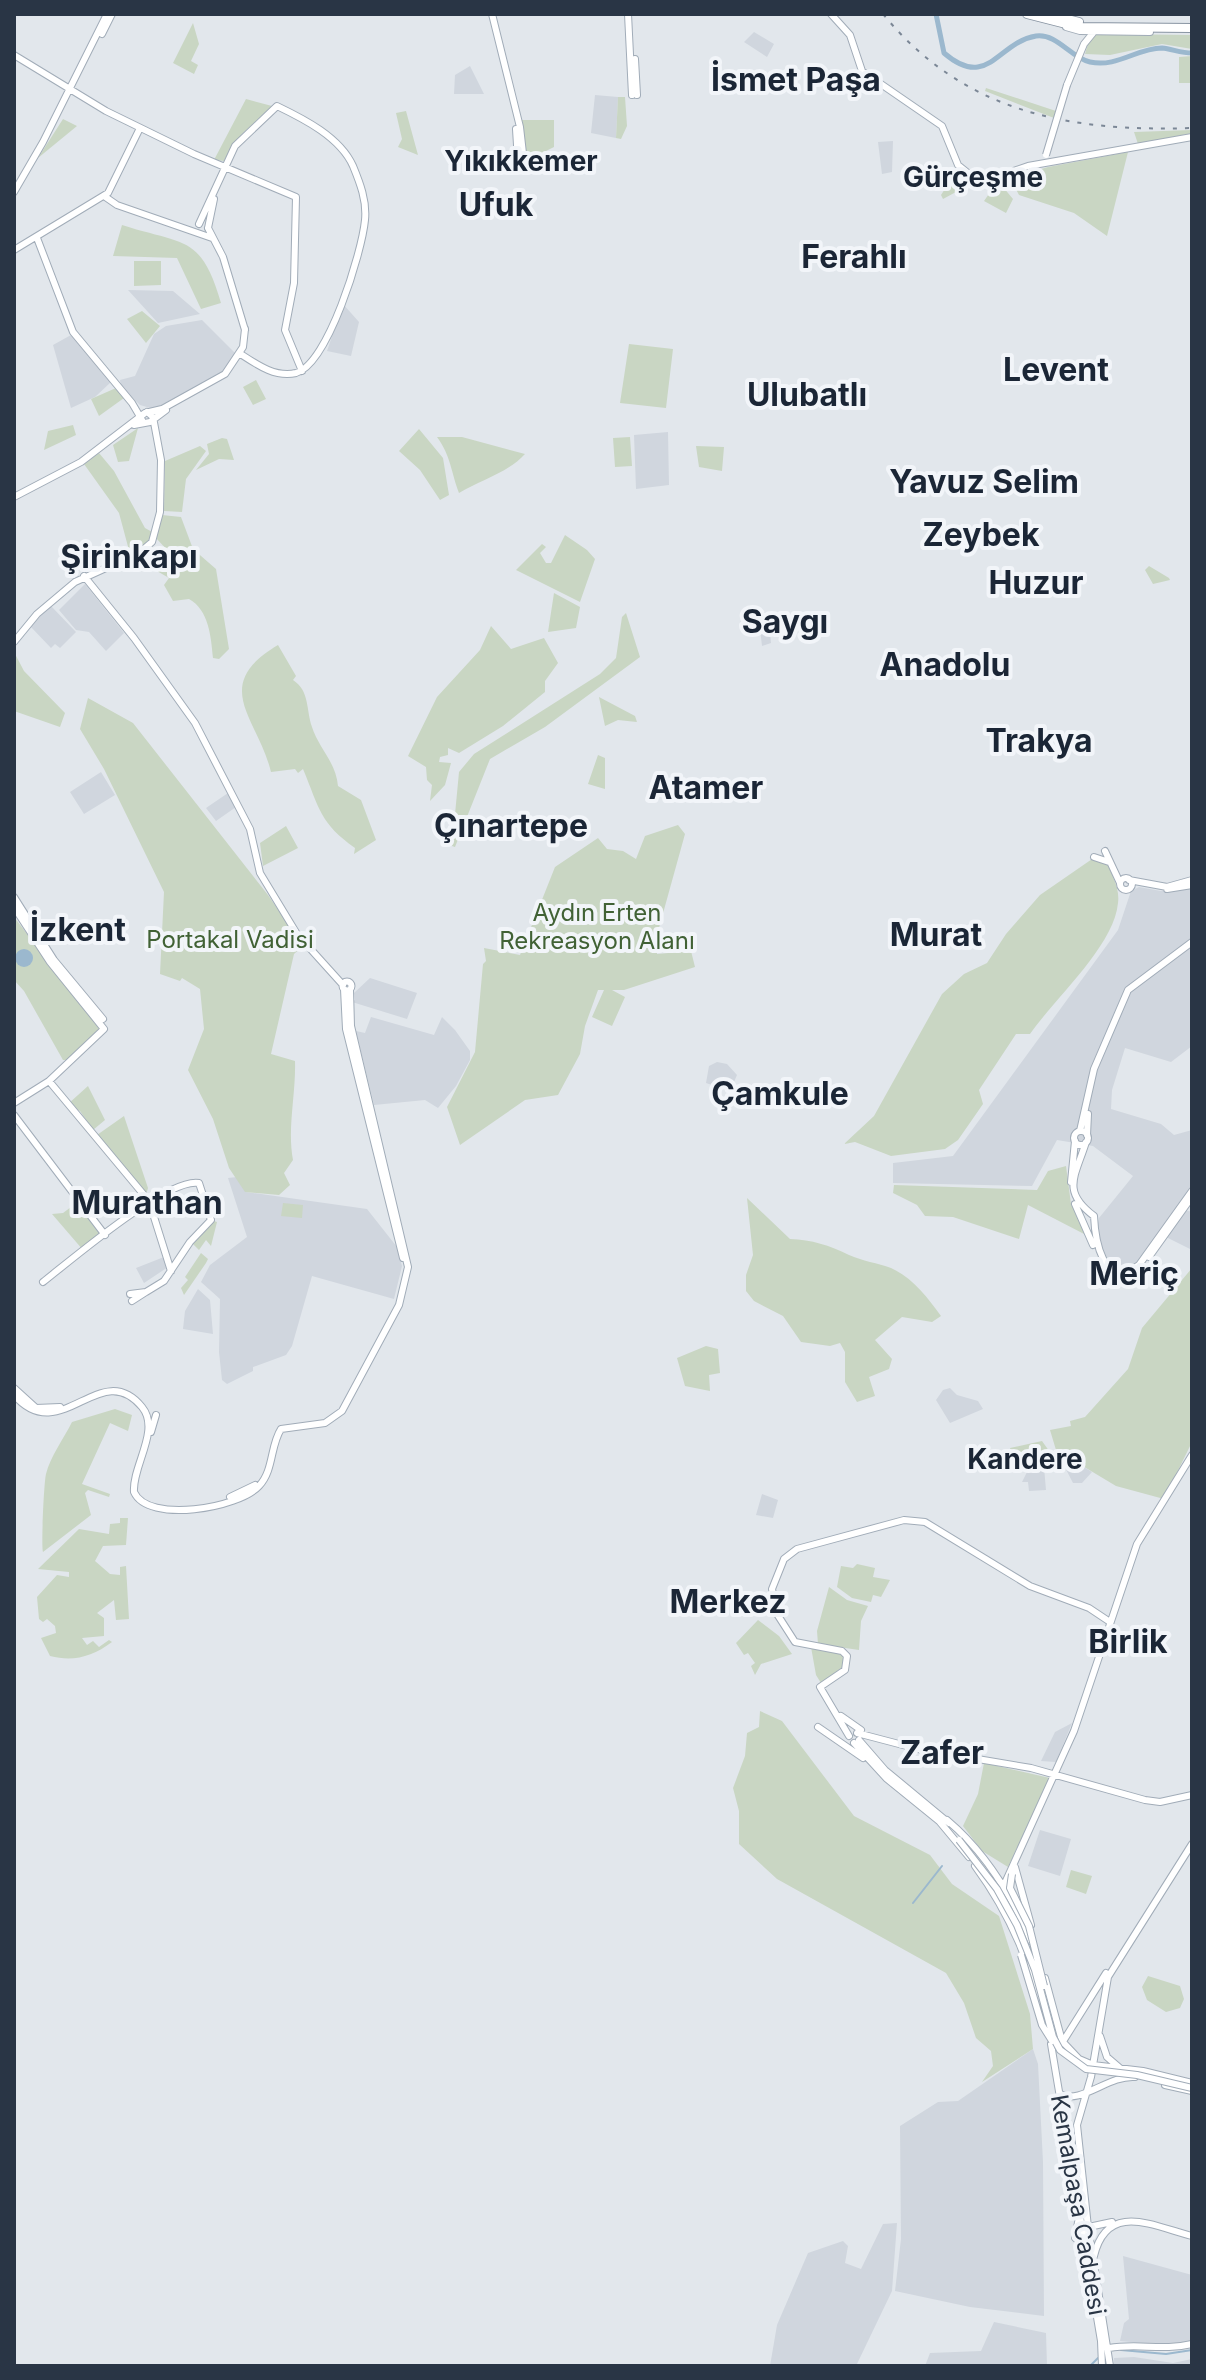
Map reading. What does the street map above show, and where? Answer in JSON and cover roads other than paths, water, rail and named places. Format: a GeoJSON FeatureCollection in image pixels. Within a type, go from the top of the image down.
{"type":"FeatureCollection","features":[{"type":"Feature","properties":{"kind":"highway"},"geometry":{"type":"LineString","coordinates":[[1027,14],[1063,25],[1192,28]]}},
{"type":"Feature","properties":{"kind":"highway"},"geometry":{"type":"LineString","coordinates":[[1047,14],[1098,23],[1192,28]]}},
{"type":"Feature","properties":{"kind":"main road"},"geometry":{"type":"LineString","coordinates":[[14,194],[110,14]]}},
{"type":"Feature","properties":{"kind":"main road"},"geometry":{"type":"LineString","coordinates":[[492,14],[517,122],[521,160]]}},
{"type":"Feature","properties":{"kind":"main road"},"geometry":{"type":"LineString","coordinates":[[630,14],[635,95]]}},
{"type":"Feature","properties":{"kind":"main road"},"geometry":{"type":"LineString","coordinates":[[831,14],[850,35],[862,71],[942,126],[958,165],[967,174],[985,178],[1046,158],[1055,162],[1192,137]]}},
{"type":"Feature","properties":{"kind":"main road"},"geometry":{"type":"LineString","coordinates":[[1063,25],[1080,31],[1097,32],[1192,28]]}},
{"type":"Feature","properties":{"kind":"main road"},"geometry":{"type":"LineString","coordinates":[[1080,31],[1083,48]]}},
{"type":"Feature","properties":{"kind":"main road"},"geometry":{"type":"LineString","coordinates":[[1046,158],[1068,83],[1083,48],[1097,32]]}},
{"type":"Feature","properties":{"kind":"main road"},"geometry":{"type":"LineString","coordinates":[[14,55],[71,92],[140,128],[296,197],[294,283],[285,330],[302,371]]}},
{"type":"Feature","properties":{"kind":"main road"},"geometry":{"type":"LineString","coordinates":[[200,233],[199,224],[238,144],[277,106],[320,129],[351,163],[357,180],[360,229],[350,272],[322,350],[302,371],[276,373],[242,352]]}},
{"type":"Feature","properties":{"kind":"main road"},"geometry":{"type":"LineString","coordinates":[[14,250],[106,194],[140,128]]}},
{"type":"Feature","properties":{"kind":"main road"},"geometry":{"type":"LineString","coordinates":[[200,233],[208,228],[225,168]]}},
{"type":"Feature","properties":{"kind":"main road"},"geometry":{"type":"LineString","coordinates":[[106,194],[117,205]]}},
{"type":"Feature","properties":{"kind":"main road"},"geometry":{"type":"LineString","coordinates":[[14,497],[81,462],[128,428],[226,377],[242,352],[245,329],[223,257],[204,223],[122,203],[106,194]]}},
{"type":"Feature","properties":{"kind":"main road"},"geometry":{"type":"LineString","coordinates":[[94,204],[117,205],[213,238]]}},
{"type":"Feature","properties":{"kind":"main road"},"geometry":{"type":"LineString","coordinates":[[14,642],[56,595],[84,576],[143,550],[155,536],[160,512],[161,460],[153,431],[146,418],[79,342],[45,262],[39,237]]}},
{"type":"Feature","properties":{"kind":"main road"},"geometry":{"type":"LineString","coordinates":[[84,576],[134,638],[195,723],[250,829],[260,873],[297,934],[346,986],[351,1026],[387,1186],[407,1258],[407,1277],[399,1305],[336,1412],[322,1420],[281,1424],[275,1431],[259,1480],[248,1490],[229,1498],[195,1505],[144,1500],[137,1487],[156,1415]]}},
{"type":"Feature","properties":{"kind":"main road"},"geometry":{"type":"LineString","coordinates":[[1094,857],[1108,857],[1127,882],[1167,887],[1192,882]]}},
{"type":"Feature","properties":{"kind":"main road"},"geometry":{"type":"LineString","coordinates":[[14,897],[54,960],[108,1025],[107,1032],[49,1081],[14,1105]]}},
{"type":"Feature","properties":{"kind":"main road"},"geometry":{"type":"LineString","coordinates":[[14,907],[50,962],[104,1027],[93,1042]]}},
{"type":"Feature","properties":{"kind":"main road"},"geometry":{"type":"LineString","coordinates":[[1192,944],[1131,993],[1094,1083],[1074,1178],[1079,1206],[1094,1216],[1094,1235],[1100,1256],[1111,1268],[1125,1270],[1139,1265],[1192,1191]]}},
{"type":"Feature","properties":{"kind":"main road"},"geometry":{"type":"LineString","coordinates":[[49,1081],[149,1201],[171,1271]]}},
{"type":"Feature","properties":{"kind":"main road"},"geometry":{"type":"LineString","coordinates":[[15,1118],[105,1235]]}},
{"type":"Feature","properties":{"kind":"main road"},"geometry":{"type":"LineString","coordinates":[[1084,1136],[1075,1135],[1073,1200],[1098,1260],[1115,1272],[1133,1274],[1192,1197]]}},
{"type":"Feature","properties":{"kind":"main road"},"geometry":{"type":"LineString","coordinates":[[1075,1141],[1080,1145],[1084,1136]]}},
{"type":"Feature","properties":{"kind":"main road"},"geometry":{"type":"LineString","coordinates":[[43,1282],[149,1201],[195,1181],[203,1188],[211,1220],[190,1242],[162,1283],[131,1298]]}},
{"type":"Feature","properties":{"kind":"main road"},"geometry":{"type":"LineString","coordinates":[[14,1395],[29,1410],[46,1414],[63,1410],[103,1391],[130,1396],[145,1412],[148,1426],[134,1484],[136,1497],[154,1507],[204,1508],[248,1495],[260,1486],[281,1429],[325,1423],[339,1415],[366,1359]]}},
{"type":"Feature","properties":{"kind":"main road"},"geometry":{"type":"LineString","coordinates":[[14,1388],[29,1404],[46,1409],[62,1407],[100,1388],[121,1389],[148,1409],[151,1432]]}},
{"type":"Feature","properties":{"kind":"main road"},"geometry":{"type":"LineString","coordinates":[[1009,1897],[1007,1885],[1058,1776],[1137,1544],[1192,1455]]}},
{"type":"Feature","properties":{"kind":"main road"},"geometry":{"type":"LineString","coordinates":[[870,1762],[858,1736],[844,1724],[820,1687],[845,1670],[847,1656],[842,1651],[795,1642],[775,1609],[772,1584],[791,1552],[860,1535],[895,1521],[919,1520],[1030,1586],[1089,1608],[1110,1622]]}},
{"type":"Feature","properties":{"kind":"main road"},"geometry":{"type":"LineString","coordinates":[[835,1711],[885,1770],[918,1794]]}},
{"type":"Feature","properties":{"kind":"main road"},"geometry":{"type":"LineString","coordinates":[[818,1727],[870,1762],[964,1836],[1009,1897],[1041,1967]]}},
{"type":"Feature","properties":{"kind":"main road"},"geometry":{"type":"LineString","coordinates":[[1000,1903],[1003,1887],[1058,1776],[1074,1731]]}},
{"type":"Feature","properties":{"kind":"main road"},"geometry":{"type":"LineString","coordinates":[[858,1736],[883,1738],[918,1749],[1043,1771],[1160,1802],[1192,1795]]}},
{"type":"Feature","properties":{"kind":"main road"},"geometry":{"type":"LineString","coordinates":[[883,1738],[874,1742],[873,1753],[918,1794],[1000,1888],[1022,1926],[1045,1986]]}},
{"type":"Feature","properties":{"kind":"main road"},"geometry":{"type":"LineString","coordinates":[[1043,1771],[1061,1763]]}},
{"type":"Feature","properties":{"kind":"main road"},"geometry":{"type":"LineString","coordinates":[[943,1821],[1000,1903],[1019,1938],[1046,2026]]}},
{"type":"Feature","properties":{"kind":"main road"},"geometry":{"type":"LineString","coordinates":[[960,1839],[997,1889],[1017,1925],[1035,1970],[1053,2037],[1059,2045],[1093,2065],[1191,2085]]}},
{"type":"Feature","properties":{"kind":"main road"},"geometry":{"type":"LineString","coordinates":[[1059,2045],[1192,1841]]}},
{"type":"Feature","properties":{"kind":"main road","name":"Kemalpaşa Caddesi"},"geometry":{"type":"LineString","coordinates":[[1102,2366],[1076,2139],[1111,1970],[1192,1841]]}},
{"type":"Feature","properties":{"kind":"main road"},"geometry":{"type":"LineString","coordinates":[[996,1876],[1012,1872]]}},
{"type":"Feature","properties":{"kind":"main road"},"geometry":{"type":"LineString","coordinates":[[1012,1872],[1041,1967],[1056,2037],[1075,2059],[1094,2068],[1144,2072],[1191,2085]]}},
{"type":"Feature","properties":{"kind":"main road"},"geometry":{"type":"LineString","coordinates":[[1012,1872],[1010,1888],[1029,1926],[1058,2030],[1059,2045]]}},
{"type":"Feature","properties":{"kind":"main road"},"geometry":{"type":"LineString","coordinates":[[1011,1923],[1013,1916],[1021,1919]]}},
{"type":"Feature","properties":{"kind":"main road"},"geometry":{"type":"LineString","coordinates":[[1019,1938],[1021,1955],[1042,2025],[1086,2069],[1191,2085]]}},
{"type":"Feature","properties":{"kind":"main road"},"geometry":{"type":"LineString","coordinates":[[1036,1986],[1041,1989],[1045,1986]]}},
{"type":"Feature","properties":{"kind":"main road"},"geometry":{"type":"LineString","coordinates":[[1058,2030],[1064,2033],[1071,2029]]}},
{"type":"Feature","properties":{"kind":"main road"},"geometry":{"type":"LineString","coordinates":[[1099,2032],[1104,2053],[1121,2069]]}},
{"type":"Feature","properties":{"kind":"main road","name":"Kemalpaşa Caddesi"},"geometry":{"type":"LineString","coordinates":[[1059,2045],[1054,2058],[1079,2217],[1087,2228]]}},
{"type":"Feature","properties":{"kind":"main road"},"geometry":{"type":"LineString","coordinates":[[1076,2056],[1086,2074],[1087,2092]]}},
{"type":"Feature","properties":{"kind":"main road"},"geometry":{"type":"LineString","coordinates":[[1104,2082],[1099,2072],[1106,2067]]}},
{"type":"Feature","properties":{"kind":"main road"},"geometry":{"type":"LineString","coordinates":[[1060,2094],[1070,2097],[1104,2082],[1131,2077],[1191,2085]]}},
{"type":"Feature","properties":{"kind":"main road"},"geometry":{"type":"LineString","coordinates":[[1098,2241],[1087,2228],[1133,2216],[1192,2235]]}},
{"type":"Feature","properties":{"kind":"main road"},"geometry":{"type":"LineString","coordinates":[[1079,2217],[1075,2234],[1077,2242],[1087,2247],[1098,2241],[1113,2225],[1133,2220],[1192,2235]]}},
{"type":"Feature","properties":{"kind":"main road"},"geometry":{"type":"LineString","coordinates":[[1093,2264],[1098,2241]]}},
{"type":"Feature","properties":{"kind":"main road","name":"Kemalpaşa Caddesi"},"geometry":{"type":"LineString","coordinates":[[1087,2247],[1093,2264],[1110,2366]]}},
{"type":"Feature","properties":{"kind":"main road"},"geometry":{"type":"LineString","coordinates":[[1109,2348],[1138,2346],[1169,2350],[1192,2344]]}},
{"type":"Feature","properties":{"kind":"water"},"geometry":{"type":"Polygon","coordinates":[[[24,949],[33,958],[24,967],[15,958],[24,949]]]}},
{"type":"Feature","properties":{"kind":"waterway"},"geometry":{"type":"LineString","coordinates":[[936,14],[944,53],[972,67],[982,66],[1023,40],[1036,36],[1051,38],[1090,62],[1109,62],[1162,48],[1192,53]]}},
{"type":"Feature","properties":{"kind":"waterway"},"geometry":{"type":"LineString","coordinates":[[913,1903],[942,1866]]}},
{"type":"Feature","properties":{"kind":"waterway"},"geometry":{"type":"LineString","coordinates":[[1121,2350],[1166,2354],[1192,2350]]}},
{"type":"Feature","properties":{"kind":"waterway"},"geometry":{"type":"LineString","coordinates":[[1090,2366],[1098,2358]]}},
{"type":"Feature","properties":{"kind":"railway"},"geometry":{"type":"LineString","coordinates":[[883,14],[915,47],[948,74],[984,95],[1022,110],[1104,126],[1192,128]]}},
{"type":"Feature","properties":{"kind":"district","name":"İsmet Paşa"},"geometry":{"type":"Point","coordinates":[796,80]}},
{"type":"Feature","properties":{"kind":"district","name":"Yıkıkkemer"},"geometry":{"type":"Point","coordinates":[521,161]}},
{"type":"Feature","properties":{"kind":"district","name":"Gürçeşme"},"geometry":{"type":"Point","coordinates":[973,177]}},
{"type":"Feature","properties":{"kind":"district","name":"Ufuk"},"geometry":{"type":"Point","coordinates":[496,205]}},
{"type":"Feature","properties":{"kind":"district","name":"Ferahlı"},"geometry":{"type":"Point","coordinates":[854,257]}},
{"type":"Feature","properties":{"kind":"district","name":"Levent"},"geometry":{"type":"Point","coordinates":[1056,370]}},
{"type":"Feature","properties":{"kind":"district","name":"Ulubatlı"},"geometry":{"type":"Point","coordinates":[807,395]}},
{"type":"Feature","properties":{"kind":"district","name":"Yavuz Selim"},"geometry":{"type":"Point","coordinates":[984,482]}},
{"type":"Feature","properties":{"kind":"district","name":"Zeybek"},"geometry":{"type":"Point","coordinates":[981,535]}},
{"type":"Feature","properties":{"kind":"district","name":"Şirinkapı"},"geometry":{"type":"Point","coordinates":[129,557]}},
{"type":"Feature","properties":{"kind":"district","name":"Huzur"},"geometry":{"type":"Point","coordinates":[1036,583]}},
{"type":"Feature","properties":{"kind":"district","name":"Saygı"},"geometry":{"type":"Point","coordinates":[785,622]}},
{"type":"Feature","properties":{"kind":"district","name":"Anadolu"},"geometry":{"type":"Point","coordinates":[945,665]}},
{"type":"Feature","properties":{"kind":"district","name":"Trakya"},"geometry":{"type":"Point","coordinates":[1039,741]}},
{"type":"Feature","properties":{"kind":"district","name":"Atamer"},"geometry":{"type":"Point","coordinates":[706,788]}},
{"type":"Feature","properties":{"kind":"district","name":"Çınartepe"},"geometry":{"type":"Point","coordinates":[511,826]}},
{"type":"Feature","properties":{"kind":"district","name":"İzkent"},"geometry":{"type":"Point","coordinates":[78,930]}},
{"type":"Feature","properties":{"kind":"district","name":"Murat"},"geometry":{"type":"Point","coordinates":[936,935]}},
{"type":"Feature","properties":{"kind":"district","name":"Çamkule"},"geometry":{"type":"Point","coordinates":[780,1094]}},
{"type":"Feature","properties":{"kind":"district","name":"Murathan"},"geometry":{"type":"Point","coordinates":[147,1203]}},
{"type":"Feature","properties":{"kind":"district","name":"Meriç"},"geometry":{"type":"Point","coordinates":[1134,1274]}},
{"type":"Feature","properties":{"kind":"district","name":"Kandere"},"geometry":{"type":"Point","coordinates":[1025,1459]}},
{"type":"Feature","properties":{"kind":"district","name":"Merkez"},"geometry":{"type":"Point","coordinates":[728,1602]}},
{"type":"Feature","properties":{"kind":"district","name":"Birlik"},"geometry":{"type":"Point","coordinates":[1128,1642]}},
{"type":"Feature","properties":{"kind":"district","name":"Zafer"},"geometry":{"type":"Point","coordinates":[942,1753]}},
{"type":"Feature","properties":{"kind":"park label","name":"Aydın Erten Rekreasyon Alanı"},"geometry":{"type":"Point","coordinates":[597,927]}},
{"type":"Feature","properties":{"kind":"park label","name":"Portakal Vadisi"},"geometry":{"type":"Point","coordinates":[230,940]}}]}
